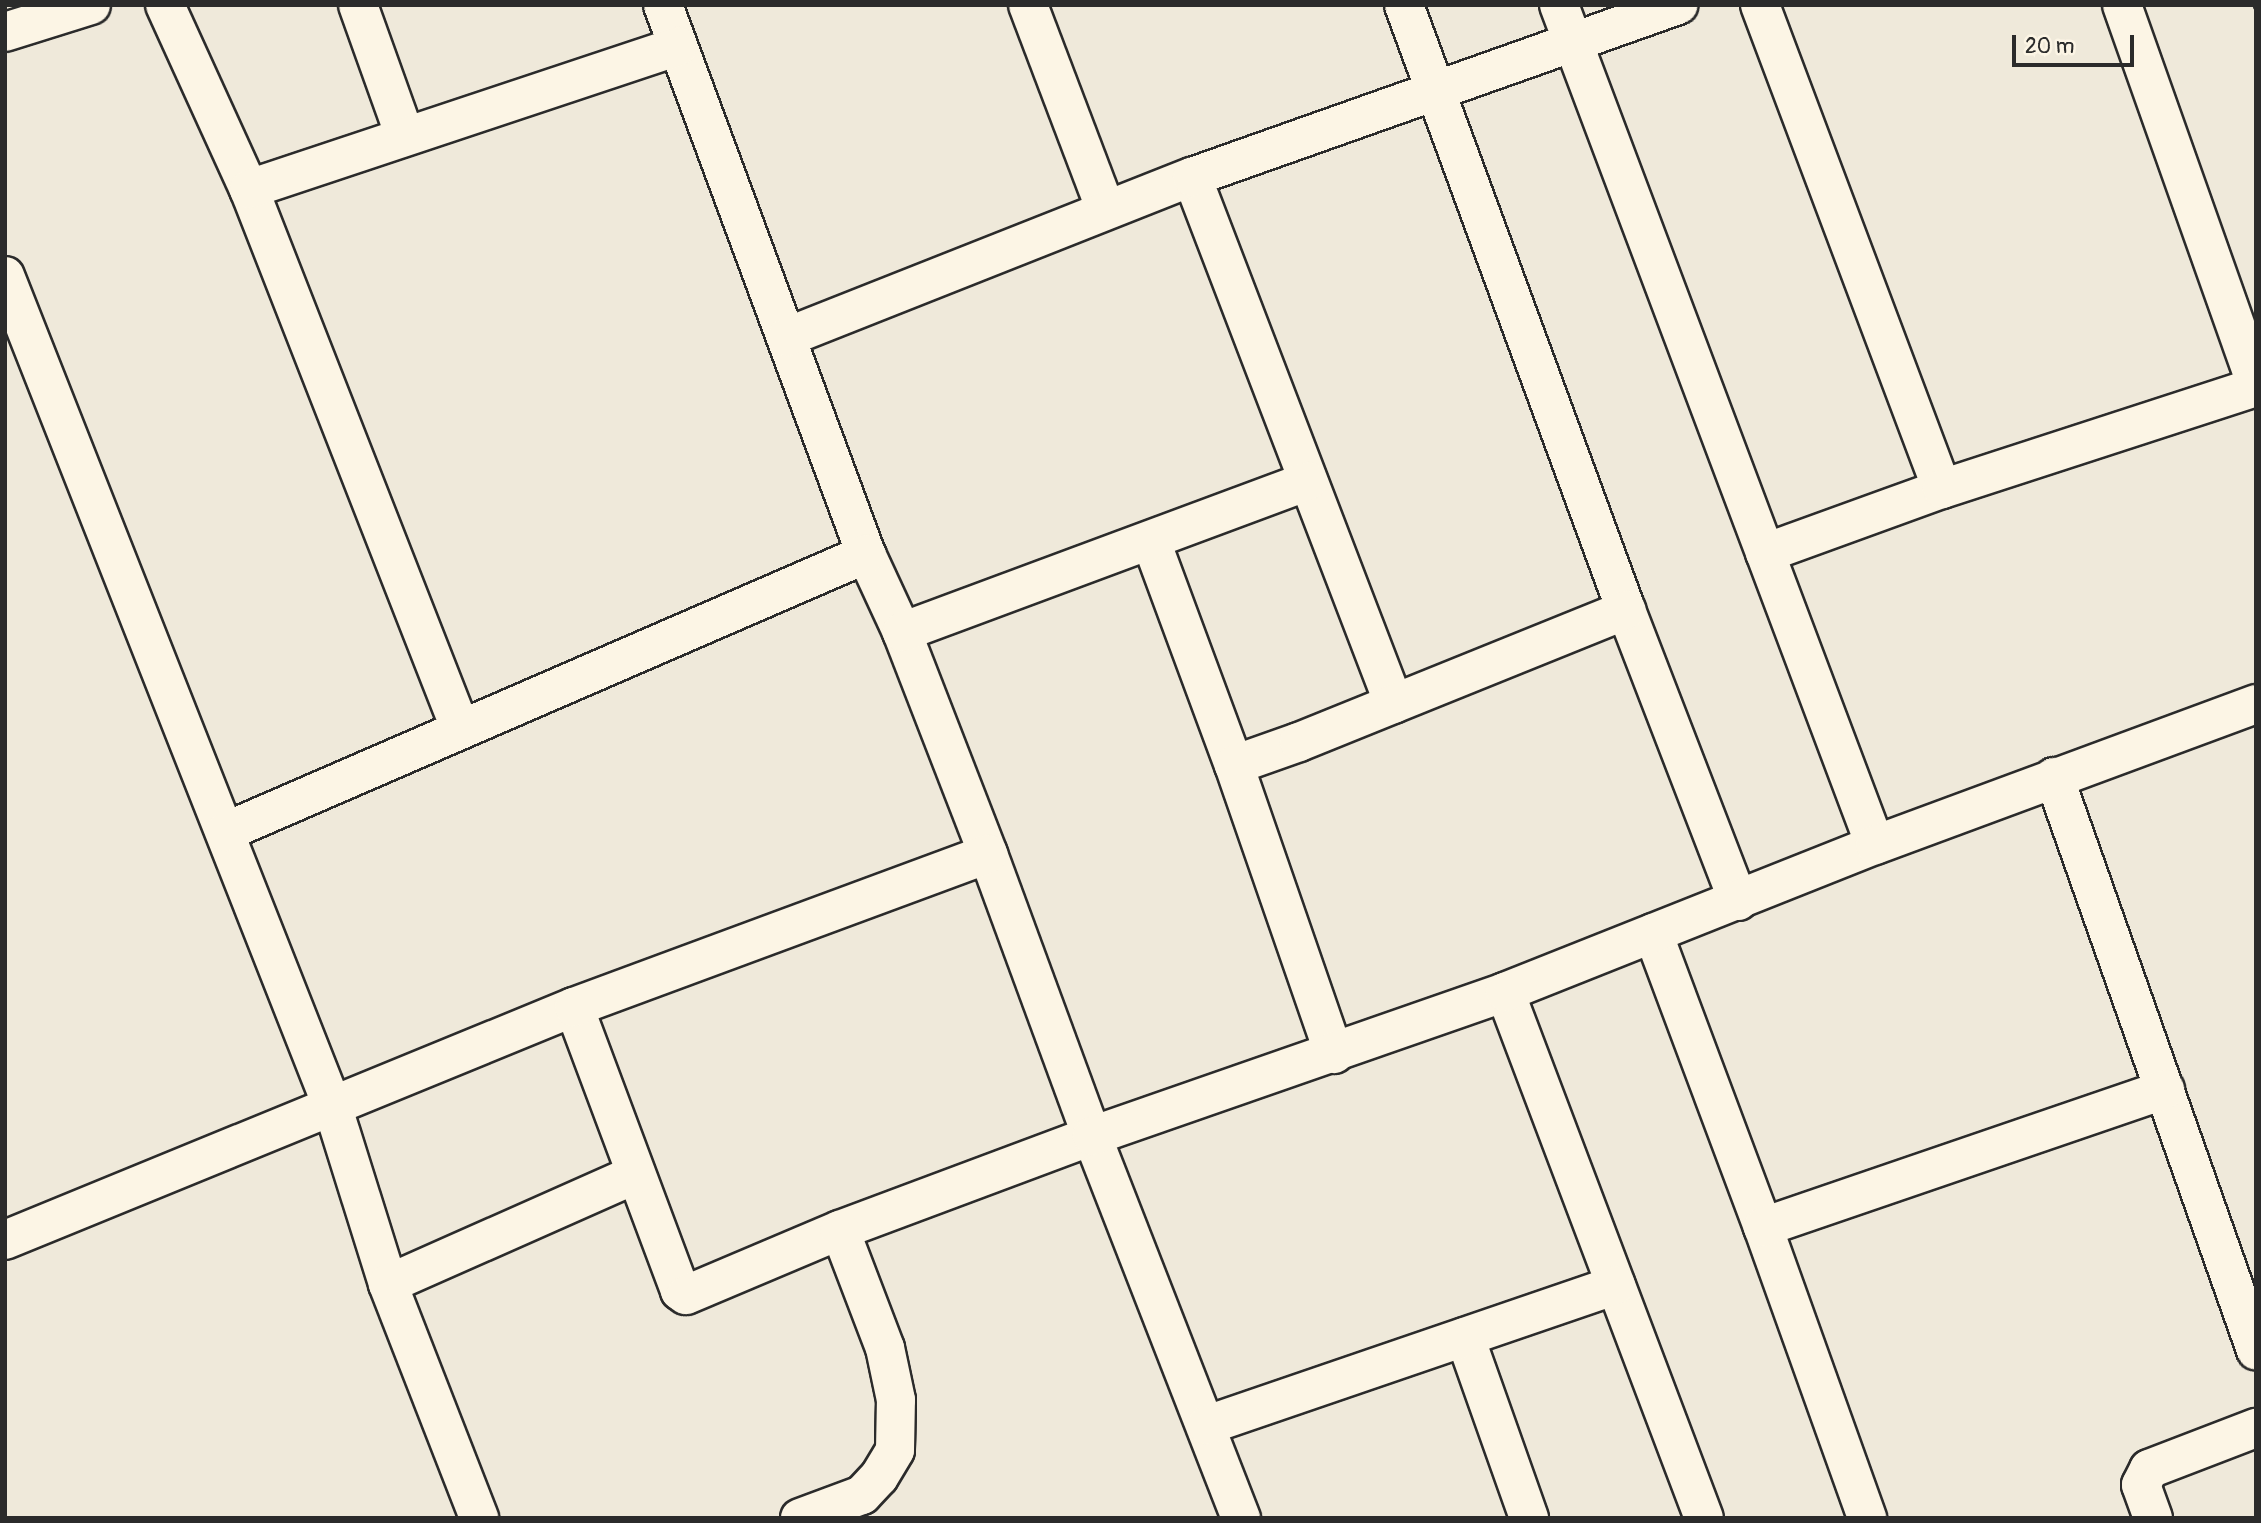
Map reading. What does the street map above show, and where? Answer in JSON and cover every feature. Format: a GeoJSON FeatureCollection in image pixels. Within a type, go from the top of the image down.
{"type":"FeatureCollection","features":[{"type":"Feature","properties":{"kind":"street"},"geometry":{"type":"LineString","coordinates":[[5,32],[91,5]]}},
{"type":"Feature","properties":{"kind":"street"},"geometry":{"type":"LineString","coordinates":[[165,5],[249,189],[460,729]]}},
{"type":"Feature","properties":{"kind":"street"},"geometry":{"type":"LineString","coordinates":[[359,5],[405,136]]}},
{"type":"Feature","properties":{"kind":"street"},"geometry":{"type":"LineString","coordinates":[[663,5],[866,554],[902,632],[988,854],[1092,1136],[1207,1425],[1241,1518]]}},
{"type":"Feature","properties":{"kind":"street"},"geometry":{"type":"LineString","coordinates":[[1028,5],[1106,210]]}},
{"type":"Feature","properties":{"kind":"street"},"geometry":{"type":"LineString","coordinates":[[1404,5],[1626,610],[1738,901]]}},
{"type":"Feature","properties":{"kind":"street"},"geometry":{"type":"LineString","coordinates":[[1559,5],[1875,845]]}},
{"type":"Feature","properties":{"kind":"street"},"geometry":{"type":"LineString","coordinates":[[787,337],[1192,177],[1678,5]]}},
{"type":"Feature","properties":{"kind":"street"},"geometry":{"type":"LineString","coordinates":[[1760,5],[1942,489]]}},
{"type":"Feature","properties":{"kind":"street"},"geometry":{"type":"LineString","coordinates":[[1765,553],[1942,489],[2256,385],[2122,5]]}},
{"type":"Feature","properties":{"kind":"street"},"geometry":{"type":"LineString","coordinates":[[249,189],[678,46]]}},
{"type":"Feature","properties":{"kind":"street"},"geometry":{"type":"LineString","coordinates":[[1192,177],[1394,704]]}},
{"type":"Feature","properties":{"kind":"street"},"geometry":{"type":"LineString","coordinates":[[5,276],[12,315],[225,832],[333,1108],[388,1284],[479,1518]]}},
{"type":"Feature","properties":{"kind":"street"},"geometry":{"type":"LineString","coordinates":[[902,632],[1308,481]]}},
{"type":"Feature","properties":{"kind":"street"},"geometry":{"type":"LineString","coordinates":[[1151,541],[1234,765],[1334,1054]]}},
{"type":"Feature","properties":{"kind":"street"},"geometry":{"type":"LineString","coordinates":[[225,832],[866,554]]}},
{"type":"Feature","properties":{"kind":"street"},"geometry":{"type":"LineString","coordinates":[[1234,765],[1394,704],[1626,610]]}},
{"type":"Feature","properties":{"kind":"street"},"geometry":{"type":"LineString","coordinates":[[574,1007],[680,1291],[686,1295],[840,1230],[1092,1136],[1334,1054],[1505,992],[1875,845],[2256,704]]}},
{"type":"Feature","properties":{"kind":"street"},"geometry":{"type":"LineString","coordinates":[[2054,777],[2256,1350]]}},
{"type":"Feature","properties":{"kind":"street"},"geometry":{"type":"LineString","coordinates":[[5,1240],[333,1108],[574,1007],[988,854]]}},
{"type":"Feature","properties":{"kind":"street"},"geometry":{"type":"LineString","coordinates":[[1653,933],[1763,1227],[1867,1518]]}},
{"type":"Feature","properties":{"kind":"street"},"geometry":{"type":"LineString","coordinates":[[1505,992],[1704,1518]]}},
{"type":"Feature","properties":{"kind":"street"},"geometry":{"type":"LineString","coordinates":[[1763,1227],[2165,1089]]}},
{"type":"Feature","properties":{"kind":"street"},"geometry":{"type":"LineString","coordinates":[[388,1284],[636,1174]]}},
{"type":"Feature","properties":{"kind":"street"},"geometry":{"type":"LineString","coordinates":[[800,1518],[862,1495],[879,1477],[895,1450],[896,1400],[885,1348],[840,1230]]}},
{"type":"Feature","properties":{"kind":"street"},"geometry":{"type":"LineString","coordinates":[[1207,1425],[1616,1286]]}},
{"type":"Feature","properties":{"kind":"street"},"geometry":{"type":"LineString","coordinates":[[1465,1337],[1529,1518]]}},
{"type":"Feature","properties":{"kind":"street"},"geometry":{"type":"LineString","coordinates":[[2153,1518],[2141,1485],[2149,1469],[2256,1428]]}}]}
